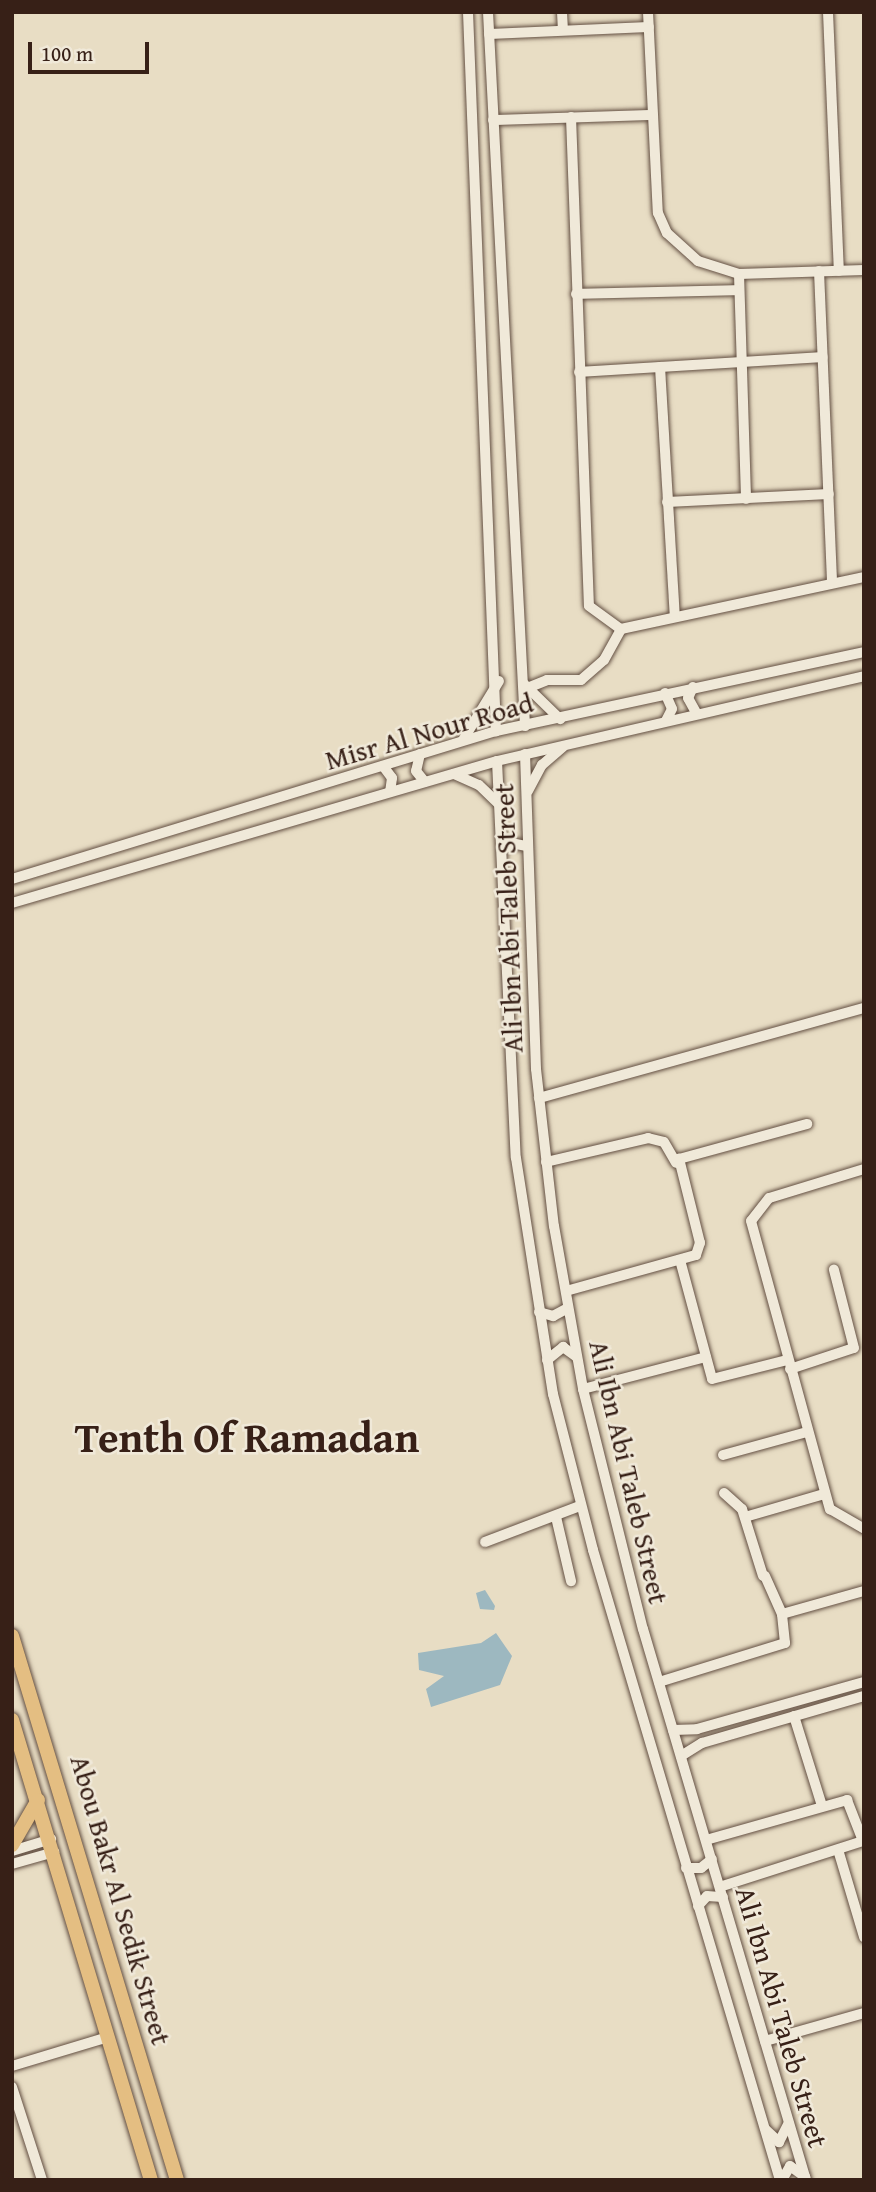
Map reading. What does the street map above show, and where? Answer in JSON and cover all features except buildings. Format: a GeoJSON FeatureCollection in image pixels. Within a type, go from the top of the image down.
{"type":"FeatureCollection","features":[{"type":"Feature","properties":{"kind":"main road","name":"Abou Bakr Al Sedik Street"},"geometry":{"type":"LineString","coordinates":[[12,1636],[177,2180]]}},
{"type":"Feature","properties":{"kind":"main road","name":"Abou Bakr Al Sedik Street"},"geometry":{"type":"LineString","coordinates":[[12,1720],[17,1747],[53,1846],[151,2180]]}},
{"type":"Feature","properties":{"kind":"main road"},"geometry":{"type":"LineString","coordinates":[[12,1848],[38,1800]]}},
{"type":"Feature","properties":{"kind":"street"},"geometry":{"type":"LineString","coordinates":[[468,12],[498,648],[496,731]]}},
{"type":"Feature","properties":{"kind":"street"},"geometry":{"type":"LineString","coordinates":[[488,12],[517,647],[523,683],[525,726]]}},
{"type":"Feature","properties":{"kind":"street"},"geometry":{"type":"LineString","coordinates":[[562,12],[562,30]]}},
{"type":"Feature","properties":{"kind":"street"},"geometry":{"type":"LineString","coordinates":[[648,12],[658,213],[667,233],[698,261],[739,274],[864,270]]}},
{"type":"Feature","properties":{"kind":"street"},"geometry":{"type":"LineString","coordinates":[[828,12],[839,271]]}},
{"type":"Feature","properties":{"kind":"street"},"geometry":{"type":"LineString","coordinates":[[489,34],[649,27]]}},
{"type":"Feature","properties":{"kind":"street"},"geometry":{"type":"LineString","coordinates":[[493,120],[652,115]]}},
{"type":"Feature","properties":{"kind":"street"},"geometry":{"type":"LineString","coordinates":[[571,117],[588,601],[597,617],[621,629],[864,577]]}},
{"type":"Feature","properties":{"kind":"street"},"geometry":{"type":"LineString","coordinates":[[819,271],[832,583]]}},
{"type":"Feature","properties":{"kind":"street"},"geometry":{"type":"LineString","coordinates":[[739,274],[746,499]]}},
{"type":"Feature","properties":{"kind":"street"},"geometry":{"type":"LineString","coordinates":[[576,294],[740,290]]}},
{"type":"Feature","properties":{"kind":"street"},"geometry":{"type":"LineString","coordinates":[[579,372],[823,357]]}},
{"type":"Feature","properties":{"kind":"street"},"geometry":{"type":"LineString","coordinates":[[660,367],[676,616]]}},
{"type":"Feature","properties":{"kind":"street"},"geometry":{"type":"LineString","coordinates":[[667,502],[829,494]]}},
{"type":"Feature","properties":{"kind":"street"},"geometry":{"type":"LineString","coordinates":[[523,683],[581,680],[604,660],[621,629]]}},
{"type":"Feature","properties":{"kind":"street"},"geometry":{"type":"LineString","coordinates":[[498,648],[517,647]]}},
{"type":"Feature","properties":{"kind":"street","name":"Misr Al Nour Road"},"geometry":{"type":"LineString","coordinates":[[12,878],[496,731],[864,652]]}},
{"type":"Feature","properties":{"kind":"street","name":"Misr Al Nour Road"},"geometry":{"type":"LineString","coordinates":[[12,903],[497,761],[864,676]]}},
{"type":"Feature","properties":{"kind":"street"},"geometry":{"type":"LineString","coordinates":[[463,740],[499,681]]}},
{"type":"Feature","properties":{"kind":"street"},"geometry":{"type":"LineString","coordinates":[[523,683],[560,719]]}},
{"type":"Feature","properties":{"kind":"street"},"geometry":{"type":"LineString","coordinates":[[693,687],[688,698],[697,714]]}},
{"type":"Feature","properties":{"kind":"street"},"geometry":{"type":"LineString","coordinates":[[665,693],[672,709],[666,721]]}},
{"type":"Feature","properties":{"kind":"street"},"geometry":{"type":"LineString","coordinates":[[527,794],[542,765],[568,744]]}},
{"type":"Feature","properties":{"kind":"street"},"geometry":{"type":"LineString","coordinates":[[420,754],[416,771],[425,782]]}},
{"type":"Feature","properties":{"kind":"street","name":"Ali Ibn Abi Taleb Street"},"geometry":{"type":"LineString","coordinates":[[525,754],[539,1098],[546,1162],[583,1390],[659,1682],[806,2180]]}},
{"type":"Feature","properties":{"kind":"street","name":"Ali Ibn Abi Taleb Street"},"geometry":{"type":"LineString","coordinates":[[497,761],[516,1158],[547,1360],[580,1506],[762,2125],[781,2180]]}},
{"type":"Feature","properties":{"kind":"street"},"geometry":{"type":"LineString","coordinates":[[383,766],[392,778],[390,792]]}},
{"type":"Feature","properties":{"kind":"street"},"geometry":{"type":"LineString","coordinates":[[454,774],[480,785],[499,804]]}},
{"type":"Feature","properties":{"kind":"street"},"geometry":{"type":"LineString","coordinates":[[502,850],[516,842],[527,846]]}},
{"type":"Feature","properties":{"kind":"street"},"geometry":{"type":"LineString","coordinates":[[539,1098],[864,1008]]}},
{"type":"Feature","properties":{"kind":"street"},"geometry":{"type":"LineString","coordinates":[[676,1163],[807,1124]]}},
{"type":"Feature","properties":{"kind":"street"},"geometry":{"type":"LineString","coordinates":[[546,1162],[648,1138],[664,1142],[676,1163],[700,1250],[680,1260],[566,1292]]}},
{"type":"Feature","properties":{"kind":"street"},"geometry":{"type":"LineString","coordinates":[[864,1169],[769,1198],[754,1212],[752,1231],[824,1494],[838,1519],[864,1529]]}},
{"type":"Feature","properties":{"kind":"street"},"geometry":{"type":"LineString","coordinates":[[680,1260],[712,1379],[854,1348],[834,1270]]}},
{"type":"Feature","properties":{"kind":"street"},"geometry":{"type":"LineString","coordinates":[[539,1312],[553,1316],[568,1307]]}},
{"type":"Feature","properties":{"kind":"street"},"geometry":{"type":"LineString","coordinates":[[547,1360],[563,1347],[577,1356]]}},
{"type":"Feature","properties":{"kind":"street"},"geometry":{"type":"LineString","coordinates":[[583,1390],[706,1357]]}},
{"type":"Feature","properties":{"kind":"street"},"geometry":{"type":"LineString","coordinates":[[723,1455],[807,1432]]}},
{"type":"Feature","properties":{"kind":"street"},"geometry":{"type":"LineString","coordinates":[[659,1682],[785,1643],[782,1614],[764,1576],[745,1517],[723,1493]]}},
{"type":"Feature","properties":{"kind":"street"},"geometry":{"type":"LineString","coordinates":[[745,1517],[824,1494]]}},
{"type":"Feature","properties":{"kind":"street"},"geometry":{"type":"LineString","coordinates":[[485,1542],[580,1506]]}},
{"type":"Feature","properties":{"kind":"street"},"geometry":{"type":"LineString","coordinates":[[556,1517],[571,1581]]}},
{"type":"Feature","properties":{"kind":"street"},"geometry":{"type":"LineString","coordinates":[[782,1614],[864,1591]]}},
{"type":"Feature","properties":{"kind":"street"},"geometry":{"type":"LineString","coordinates":[[673,1730],[697,1729],[864,1682]]}},
{"type":"Feature","properties":{"kind":"street"},"geometry":{"type":"LineString","coordinates":[[681,1756],[702,1743],[864,1696]]}},
{"type":"Feature","properties":{"kind":"street"},"geometry":{"type":"LineString","coordinates":[[794,1716],[822,1806]]}},
{"type":"Feature","properties":{"kind":"street"},"geometry":{"type":"LineString","coordinates":[[698,1906],[707,1896],[863,1843],[852,1804],[822,1806],[706,1840]]}},
{"type":"Feature","properties":{"kind":"street"},"geometry":{"type":"LineString","coordinates":[[31,1845],[35,1858]]}},
{"type":"Feature","properties":{"kind":"street"},"geometry":{"type":"LineString","coordinates":[[12,1848],[53,1846]]}},
{"type":"Feature","properties":{"kind":"street"},"geometry":{"type":"LineString","coordinates":[[12,1864],[35,1858],[53,1846]]}},
{"type":"Feature","properties":{"kind":"street"},"geometry":{"type":"LineString","coordinates":[[839,1853],[864,1937]]}},
{"type":"Feature","properties":{"kind":"street"},"geometry":{"type":"LineString","coordinates":[[686,1868],[698,1869],[712,1859]]}},
{"type":"Feature","properties":{"kind":"street"},"geometry":{"type":"LineString","coordinates":[[765,2041],[864,2013]]}},
{"type":"Feature","properties":{"kind":"street"},"geometry":{"type":"LineString","coordinates":[[12,2066],[108,2037]]}},
{"type":"Feature","properties":{"kind":"street"},"geometry":{"type":"LineString","coordinates":[[12,2087],[18,2123],[42,2180]]}},
{"type":"Feature","properties":{"kind":"street"},"geometry":{"type":"LineString","coordinates":[[762,2125],[779,2142],[789,2120]]}},
{"type":"Feature","properties":{"kind":"street"},"geometry":{"type":"LineString","coordinates":[[781,2180],[790,2166],[806,2180]]}},
{"type":"Feature","properties":{"kind":"water"},"geometry":{"type":"Polygon","coordinates":[[[485,1590],[495,1606],[494,1610],[480,1609],[476,1593],[485,1590]]]}},
{"type":"Feature","properties":{"kind":"water"},"geometry":{"type":"Polygon","coordinates":[[[496,1633],[512,1656],[500,1685],[431,1707],[426,1689],[444,1676],[419,1670],[418,1653],[481,1643],[496,1633]]]}},
{"type":"Feature","properties":{"kind":"district","name":"Tenth Of Ramadan"},"geometry":{"type":"Point","coordinates":[247,1437]}}]}
